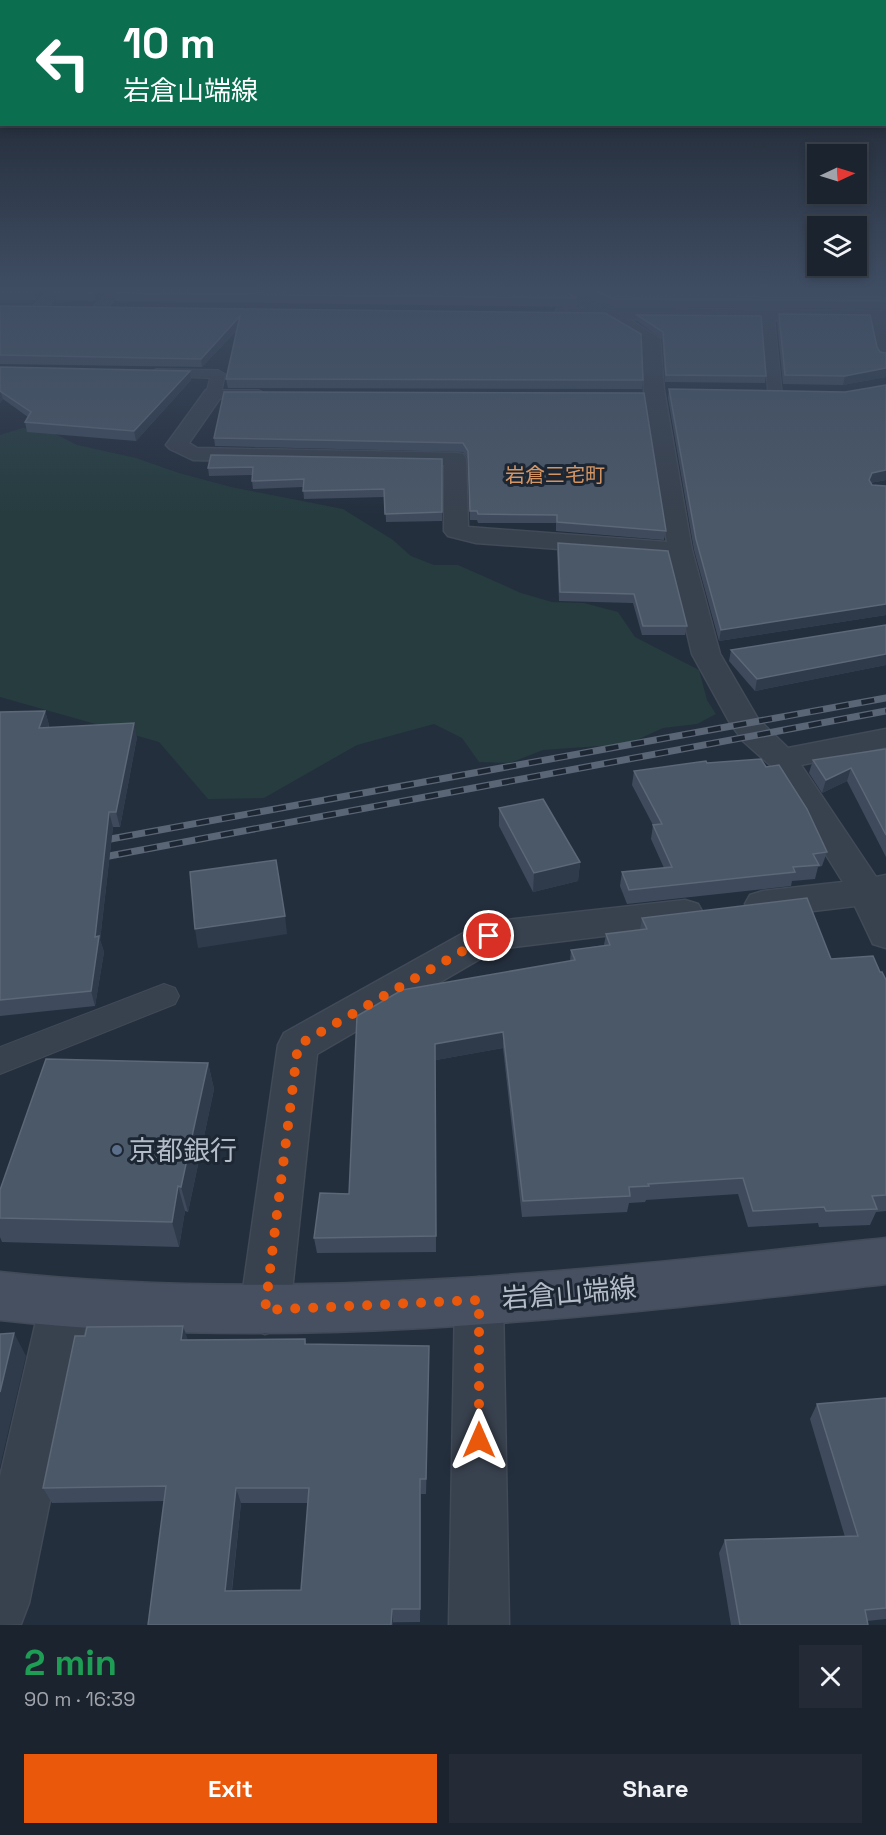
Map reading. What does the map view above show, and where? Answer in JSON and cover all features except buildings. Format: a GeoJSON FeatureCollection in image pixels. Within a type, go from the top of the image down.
{"type":"FeatureCollection","features":[{"type":"Feature","properties":{"kind":"main road","name":"岩倉山端線"},"geometry":{"type":"LineString","coordinates":[[0,1296],[65,1304],[265,1310],[479,1300],[698,1283],[886,1261]]}},
{"type":"Feature","properties":{"kind":"street"},"geometry":{"type":"LineString","coordinates":[[654,364],[680,549],[745,723],[782,759],[876,890],[886,934]]}},
{"type":"Feature","properties":{"kind":"street"},"geometry":{"type":"LineString","coordinates":[[753,393],[797,393]]}},
{"type":"Feature","properties":{"kind":"street"},"geometry":{"type":"LineString","coordinates":[[213,394],[177,445],[193,454],[455,459],[456,531],[476,536],[680,549]]}},
{"type":"Feature","properties":{"kind":"street"},"geometry":{"type":"LineString","coordinates":[[782,759],[886,738]]}},
{"type":"Feature","properties":{"kind":"street"},"geometry":{"type":"LineString","coordinates":[[265,1310],[298,1045],[489,936],[876,890]]}},
{"type":"Feature","properties":{"kind":"street"},"geometry":{"type":"LineString","coordinates":[[479,1300],[479,1625]]}},
{"type":"Feature","properties":{"kind":"street"},"geometry":{"type":"LineString","coordinates":[[0,1603],[65,1304]]}},
{"type":"Feature","properties":{"kind":"lane"},"geometry":{"type":"LineString","coordinates":[[772,364],[775,393]]}},
{"type":"Feature","properties":{"kind":"lane"},"geometry":{"type":"LineString","coordinates":[[138,373],[218,374],[213,394],[272,394]]}},
{"type":"Feature","properties":{"kind":"lane"},"geometry":{"type":"LineString","coordinates":[[0,1060],[164,996]]}},
{"type":"Feature","properties":{"kind":"green space"},"geometry":{"type":"Polygon","coordinates":[[[23,428],[53,433],[77,445],[136,458],[231,487],[343,509],[393,540],[411,556],[434,565],[458,565],[521,593],[552,602],[584,603],[618,612],[635,637],[699,670],[707,700],[716,714],[697,724],[663,728],[628,744],[543,750],[510,763],[479,762],[462,738],[434,724],[357,745],[264,798],[208,799],[159,742],[0,697],[0,435],[23,428]]]}},
{"type":"Feature","properties":{"kind":"railway"},"geometry":{"type":"LineString","coordinates":[[94,842],[886,698]]}},
{"type":"Feature","properties":{"kind":"railway"},"geometry":{"type":"LineString","coordinates":[[93,859],[886,711]]}},
{"type":"Feature","properties":{"kind":"place","name":"京都銀行"},"geometry":{"type":"Point","coordinates":[117,1150]}},
{"type":"Feature","properties":{"kind":"district","name":"岩倉三宅町"},"geometry":{"type":"Point","coordinates":[555,475]}},
{"type":"Feature","properties":{"kind":"route"},"geometry":{"type":"LineString","coordinates":[[479,1440],[479,1300],[265,1310],[298,1045],[489,936]]}}]}
